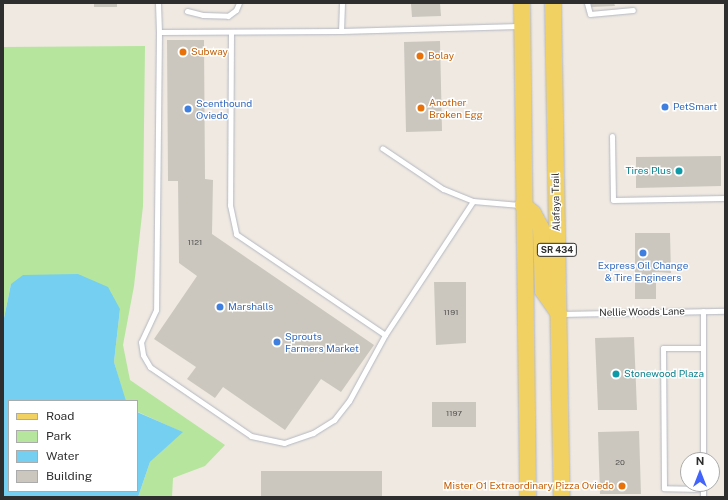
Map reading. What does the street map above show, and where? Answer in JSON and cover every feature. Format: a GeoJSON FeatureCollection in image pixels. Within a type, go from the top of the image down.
{"type":"FeatureCollection","features":[{"type":"Feature","properties":{"kind":"main road","name":"SR 434"},"geometry":{"type":"LineString","coordinates":[[522,3],[523,205],[528,497]]}},
{"type":"Feature","properties":{"kind":"main road","name":"Alafaya Trail"},"geometry":{"type":"LineString","coordinates":[[553,3],[562,497]]}},
{"type":"Feature","properties":{"kind":"main road"},"geometry":{"type":"LineString","coordinates":[[523,205],[532,213],[541,228],[543,292],[558,314]]}},
{"type":"Feature","properties":{"kind":"lane"},"geometry":{"type":"LineString","coordinates":[[158,3],[156,310],[141,342],[143,355],[150,367],[251,436],[284,443],[313,433],[334,420],[349,401],[385,335],[474,201]]}},
{"type":"Feature","properties":{"kind":"lane"},"geometry":{"type":"LineString","coordinates":[[187,11],[203,15],[228,16],[236,10],[239,3]]}},
{"type":"Feature","properties":{"kind":"lane"},"geometry":{"type":"LineString","coordinates":[[341,31],[342,3]]}},
{"type":"Feature","properties":{"kind":"lane"},"geometry":{"type":"LineString","coordinates":[[586,3],[590,14],[633,10]]}},
{"type":"Feature","properties":{"kind":"lane"},"geometry":{"type":"LineString","coordinates":[[159,32],[341,31],[522,26]]}},
{"type":"Feature","properties":{"kind":"lane"},"geometry":{"type":"LineString","coordinates":[[231,32],[230,205],[236,234],[385,335]]}},
{"type":"Feature","properties":{"kind":"lane"},"geometry":{"type":"LineString","coordinates":[[612,136],[613,200],[725,198]]}},
{"type":"Feature","properties":{"kind":"lane"},"geometry":{"type":"LineString","coordinates":[[382,148],[444,189],[474,201],[523,205]]}},
{"type":"Feature","properties":{"kind":"lane"},"geometry":{"type":"LineString","coordinates":[[703,311],[703,452]]}},
{"type":"Feature","properties":{"kind":"lane","name":"Nellie Woods Lane"},"geometry":{"type":"LineString","coordinates":[[558,314],[725,311]]}},
{"type":"Feature","properties":{"kind":"lane"},"geometry":{"type":"LineString","coordinates":[[680,487],[664,488],[664,348],[703,348]]}},
{"type":"Feature","properties":{"kind":"green space"},"geometry":{"type":"Polygon","coordinates":[[[145,46],[143,206],[134,286],[123,345],[130,380],[225,445],[205,466],[173,478],[172,497],[138,497],[150,462],[182,432],[138,412],[138,400],[125,400],[114,362],[120,309],[11,284],[3,323],[3,47],[145,46]]]}},
{"type":"Feature","properties":{"kind":"water"},"geometry":{"type":"Polygon","coordinates":[[[78,274],[108,287],[120,309],[114,362],[126,400],[8,400],[8,492],[138,492],[138,412],[183,432],[150,462],[138,497],[3,497],[3,323],[11,284],[23,275],[78,274]]]}},
{"type":"Feature","properties":{"kind":"building"},"geometry":{"type":"Polygon","coordinates":[[[94,3],[117,3],[117,7],[94,7],[94,3]]]}},
{"type":"Feature","properties":{"kind":"building"},"geometry":{"type":"Polygon","coordinates":[[[440,3],[441,16],[412,17],[411,4],[440,3]]]}},
{"type":"Feature","properties":{"kind":"building"},"geometry":{"type":"Polygon","coordinates":[[[591,3],[614,3],[615,6],[591,7],[591,3]]]}},
{"type":"Feature","properties":{"kind":"building"},"geometry":{"type":"Polygon","coordinates":[[[167,40],[204,40],[205,179],[213,180],[212,234],[374,345],[341,392],[321,379],[285,430],[223,387],[215,398],[187,379],[196,367],[154,339],[197,276],[179,263],[178,181],[168,181],[167,40]]]}},
{"type":"Feature","properties":{"kind":"building"},"geometry":{"type":"Polygon","coordinates":[[[440,41],[442,131],[406,132],[404,42],[440,41]]]}},
{"type":"Feature","properties":{"kind":"building","name":"Tires Plus"},"geometry":{"type":"Polygon","coordinates":[[[721,156],[721,186],[636,188],[636,157],[721,156]]]}},
{"type":"Feature","properties":{"kind":"building"},"geometry":{"type":"Polygon","coordinates":[[[635,233],[670,233],[671,273],[656,272],[656,299],[635,299],[635,233]]]}},
{"type":"Feature","properties":{"kind":"building"},"geometry":{"type":"Polygon","coordinates":[[[434,282],[466,282],[466,343],[436,345],[434,282]]]}},
{"type":"Feature","properties":{"kind":"building","name":"Stonewood Plaza"},"geometry":{"type":"Polygon","coordinates":[[[634,337],[637,410],[598,410],[595,338],[634,337]]]}},
{"type":"Feature","properties":{"kind":"building"},"geometry":{"type":"Polygon","coordinates":[[[432,402],[476,402],[476,427],[432,427],[432,402]]]}},
{"type":"Feature","properties":{"kind":"building"},"geometry":{"type":"Polygon","coordinates":[[[639,431],[641,494],[600,494],[598,432],[639,431]]]}},
{"type":"Feature","properties":{"kind":"building"},"geometry":{"type":"Polygon","coordinates":[[[261,471],[382,471],[382,497],[261,497],[261,471]]]}},
{"type":"Feature","properties":{"kind":"place","name":"Subway"},"geometry":{"type":"Point","coordinates":[183,52]}},
{"type":"Feature","properties":{"kind":"place","name":"Bolay"},"geometry":{"type":"Point","coordinates":[420,56]}},
{"type":"Feature","properties":{"kind":"place","name":"PetSmart"},"geometry":{"type":"Point","coordinates":[665,107]}},
{"type":"Feature","properties":{"kind":"place","name":"Another Broken Egg"},"geometry":{"type":"Point","coordinates":[421,108]}},
{"type":"Feature","properties":{"kind":"place","name":"Scenthound Oviedo"},"geometry":{"type":"Point","coordinates":[188,109]}},
{"type":"Feature","properties":{"kind":"place","name":"Tires Plus"},"geometry":{"type":"Point","coordinates":[679,171]}},
{"type":"Feature","properties":{"kind":"place","name":"Express Oil Change & Tire Engineers"},"geometry":{"type":"Point","coordinates":[643,253]}},
{"type":"Feature","properties":{"kind":"place","name":"Marshalls"},"geometry":{"type":"Point","coordinates":[220,307]}},
{"type":"Feature","properties":{"kind":"place","name":"Sprouts Farmers Market"},"geometry":{"type":"Point","coordinates":[277,342]}},
{"type":"Feature","properties":{"kind":"place","name":"Stonewood Plaza"},"geometry":{"type":"Point","coordinates":[616,374]}},
{"type":"Feature","properties":{"kind":"place","name":"Mister O1 Extraordinary Pizza Oviedo"},"geometry":{"type":"Point","coordinates":[622,486]}}]}
